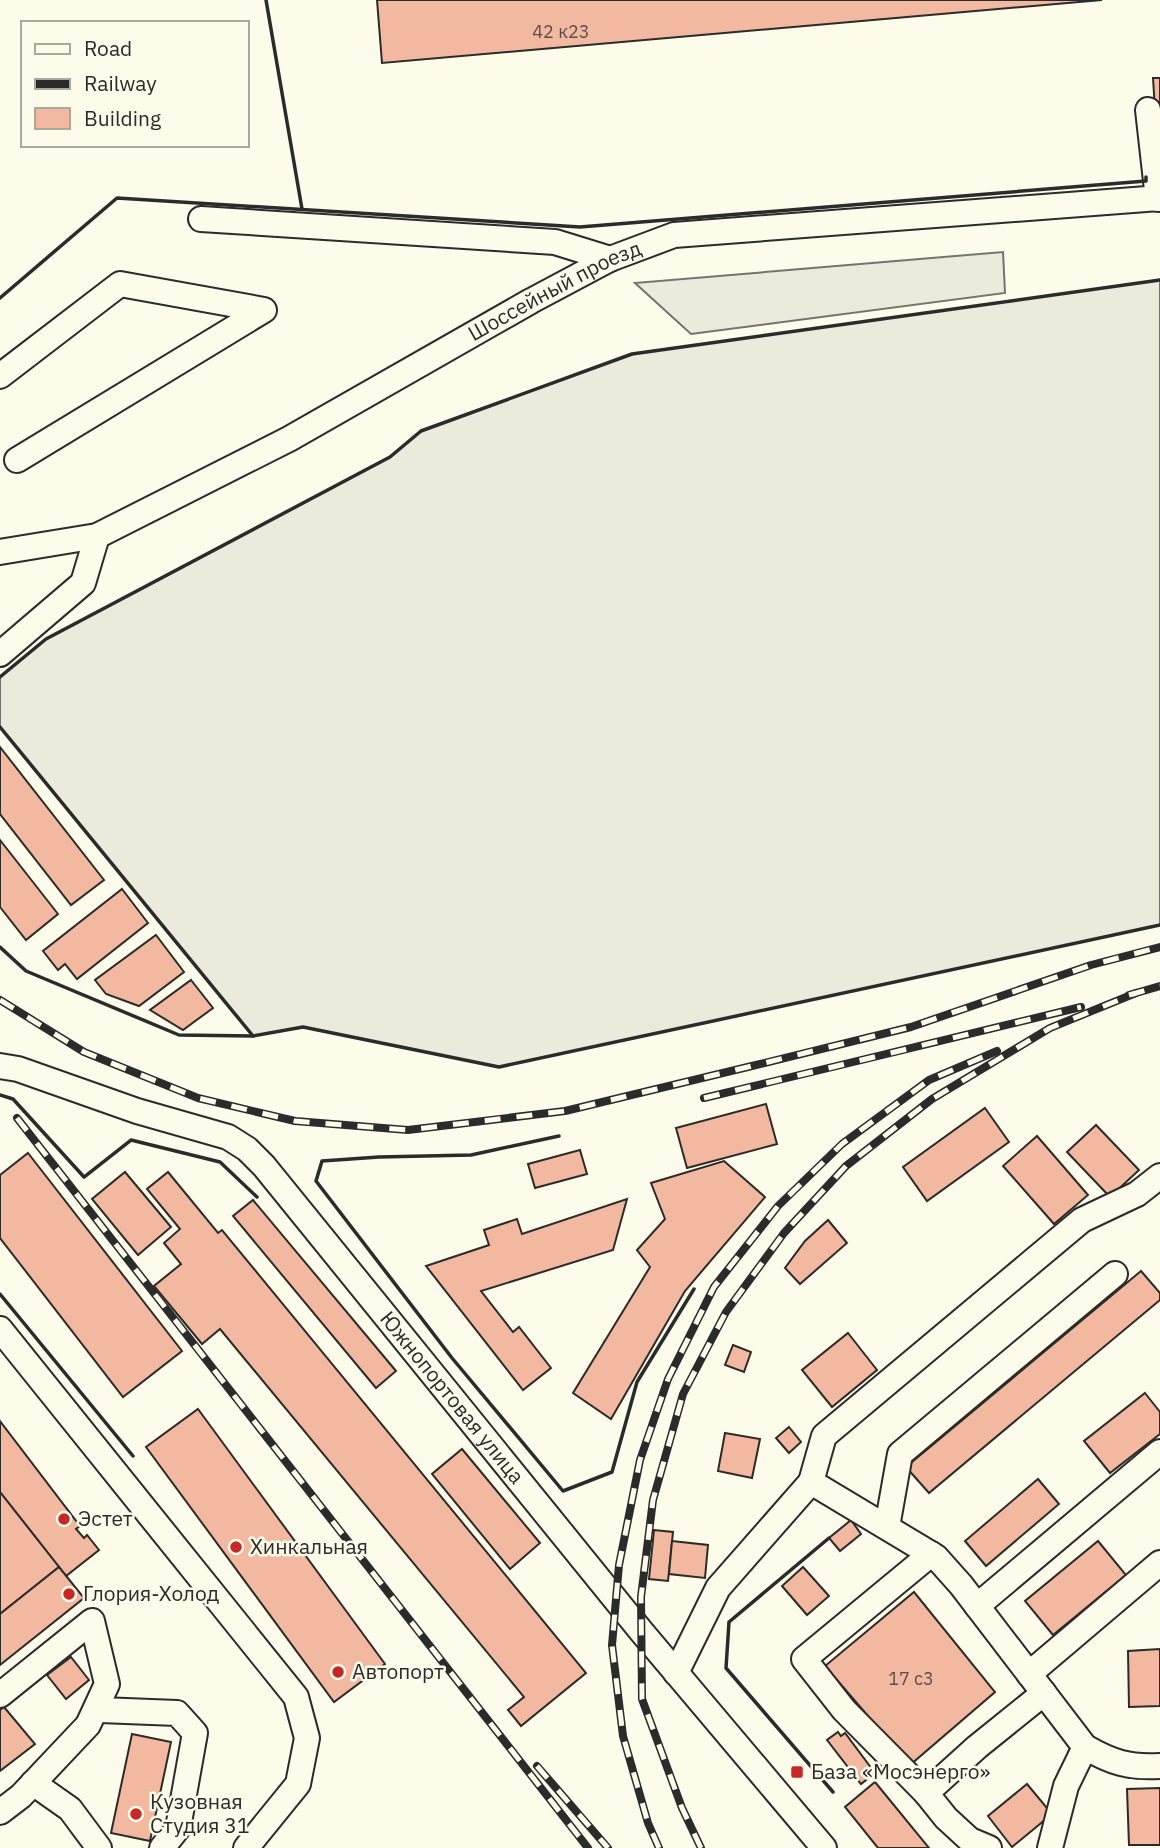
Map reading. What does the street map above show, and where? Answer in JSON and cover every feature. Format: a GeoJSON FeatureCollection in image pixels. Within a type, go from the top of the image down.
{"type":"FeatureCollection","features":[{"type":"Feature","properties":{"kind":"street"},"geometry":{"type":"LineString","coordinates":[[1147,110],[1159,198]]}},
{"type":"Feature","properties":{"kind":"street","name":"Шоссейный проезд"},"geometry":{"type":"LineString","coordinates":[[0,552],[97,536],[289,439],[519,307],[610,259],[674,235],[1159,198]]}},
{"type":"Feature","properties":{"kind":"street"},"geometry":{"type":"LineString","coordinates":[[201,219],[555,242],[610,259]]}},
{"type":"Feature","properties":{"kind":"street"},"geometry":{"type":"LineString","coordinates":[[0,376],[120,284],[264,310],[17,460]]}},
{"type":"Feature","properties":{"kind":"street"},"geometry":{"type":"LineString","coordinates":[[0,654],[83,583],[97,536]]}},
{"type":"Feature","properties":{"kind":"street","name":"Южнопортовая улица"},"geometry":{"type":"LineString","coordinates":[[6,1064],[136,1111],[228,1138],[247,1149],[264,1166],[676,1673],[824,1848]]}},
{"type":"Feature","properties":{"kind":"street"},"geometry":{"type":"LineString","coordinates":[[676,1673],[718,1588],[811,1482],[824,1436],[1082,1220],[1137,1194],[1160,1176]]}},
{"type":"Feature","properties":{"kind":"street"},"geometry":{"type":"LineString","coordinates":[[887,1527],[900,1454],[1115,1274]]}},
{"type":"Feature","properties":{"kind":"street"},"geometry":{"type":"LineString","coordinates":[[0,1329],[296,1697],[307,1738],[298,1784],[246,1848]]}},
{"type":"Feature","properties":{"kind":"street"},"geometry":{"type":"LineString","coordinates":[[977,1606],[1160,1452]]}},
{"type":"Feature","properties":{"kind":"street"},"geometry":{"type":"LineString","coordinates":[[811,1482],[931,1555],[961,1584],[1085,1746],[1108,1761],[1140,1767],[1160,1766]]}},
{"type":"Feature","properties":{"kind":"street"},"geometry":{"type":"LineString","coordinates":[[931,1555],[804,1659],[844,1710],[926,1793],[946,1818],[970,1840],[989,1848]]}},
{"type":"Feature","properties":{"kind":"street"},"geometry":{"type":"LineString","coordinates":[[926,1793],[1157,1572]]}},
{"type":"Feature","properties":{"kind":"street"},"geometry":{"type":"LineString","coordinates":[[0,1695],[92,1621],[107,1684],[88,1725],[33,1783],[0,1812]]}},
{"type":"Feature","properties":{"kind":"street"},"geometry":{"type":"LineString","coordinates":[[100,1710],[177,1713],[195,1733],[177,1828],[162,1848]]}},
{"type":"Feature","properties":{"kind":"street"},"geometry":{"type":"LineString","coordinates":[[1050,1848],[1066,1786],[1085,1746]]}},
{"type":"Feature","properties":{"kind":"street"},"geometry":{"type":"LineString","coordinates":[[33,1783],[70,1809],[99,1848]]}},
{"type":"Feature","properties":{"kind":"shaded area"},"geometry":{"type":"Polygon","coordinates":[[[1003,252],[1005,293],[691,334],[635,283],[1003,252]]]}},
{"type":"Feature","properties":{"kind":"shaded area"},"geometry":{"type":"Polygon","coordinates":[[[1160,280],[1160,925],[499,1067],[303,1027],[253,1036],[0,727],[0,677],[46,639],[390,457],[421,431],[632,354],[1160,280]]]}},
{"type":"Feature","properties":{"kind":"building"},"geometry":{"type":"Polygon","coordinates":[[[377,0],[1102,0],[382,63],[377,0]]]}},
{"type":"Feature","properties":{"kind":"building"},"geometry":{"type":"Polygon","coordinates":[[[1153,78],[1160,78],[1160,110],[1155,110],[1153,78]]]}},
{"type":"Feature","properties":{"kind":"building"},"geometry":{"type":"Polygon","coordinates":[[[0,747],[104,880],[71,905],[0,814],[0,747]]]}},
{"type":"Feature","properties":{"kind":"building"},"geometry":{"type":"Polygon","coordinates":[[[0,840],[58,914],[26,940],[0,907],[0,840]]]}},
{"type":"Feature","properties":{"kind":"building"},"geometry":{"type":"Polygon","coordinates":[[[122,889],[148,923],[77,979],[65,964],[58,970],[43,951],[122,889]]]}},
{"type":"Feature","properties":{"kind":"building"},"geometry":{"type":"Polygon","coordinates":[[[156,935],[184,972],[139,1006],[106,994],[95,980],[156,935]]]}},
{"type":"Feature","properties":{"kind":"building"},"geometry":{"type":"Polygon","coordinates":[[[191,980],[213,1008],[183,1030],[150,1010],[191,980]]]}},
{"type":"Feature","properties":{"kind":"building"},"geometry":{"type":"Polygon","coordinates":[[[766,1104],[777,1144],[687,1168],[676,1128],[766,1104]]]}},
{"type":"Feature","properties":{"kind":"building"},"geometry":{"type":"Polygon","coordinates":[[[985,1108],[1009,1142],[927,1201],[903,1167],[985,1108]]]}},
{"type":"Feature","properties":{"kind":"building"},"geometry":{"type":"Polygon","coordinates":[[[1096,1125],[1139,1170],[1110,1197],[1067,1152],[1096,1125]]]}},
{"type":"Feature","properties":{"kind":"building"},"geometry":{"type":"Polygon","coordinates":[[[1037,1136],[1088,1195],[1054,1224],[1003,1166],[1037,1136]]]}},
{"type":"Feature","properties":{"kind":"building"},"geometry":{"type":"Polygon","coordinates":[[[580,1150],[587,1174],[535,1188],[528,1164],[580,1150]]]}},
{"type":"Feature","properties":{"kind":"building"},"geometry":{"type":"Polygon","coordinates":[[[28,1153],[182,1351],[123,1397],[0,1238],[0,1175],[28,1153]]]}},
{"type":"Feature","properties":{"kind":"building"},"geometry":{"type":"Polygon","coordinates":[[[724,1161],[765,1197],[685,1291],[611,1419],[573,1393],[650,1267],[637,1250],[665,1219],[651,1183],[724,1161]]]}},
{"type":"Feature","properties":{"kind":"building"},"geometry":{"type":"Polygon","coordinates":[[[125,1172],[171,1227],[138,1255],[92,1199],[125,1172]]]}},
{"type":"Feature","properties":{"kind":"building"},"geometry":{"type":"Polygon","coordinates":[[[168,1172],[218,1233],[222,1230],[586,1673],[521,1726],[508,1710],[524,1697],[220,1329],[202,1344],[154,1286],[181,1264],[164,1243],[180,1229],[147,1189],[168,1172]]]}},
{"type":"Feature","properties":{"kind":"building"},"geometry":{"type":"Polygon","coordinates":[[[627,1199],[613,1250],[481,1291],[513,1332],[519,1327],[551,1368],[523,1390],[426,1266],[489,1245],[484,1230],[517,1219],[522,1234],[627,1199]]]}},
{"type":"Feature","properties":{"kind":"building"},"geometry":{"type":"Polygon","coordinates":[[[253,1200],[396,1371],[376,1388],[233,1216],[253,1200]]]}},
{"type":"Feature","properties":{"kind":"building"},"geometry":{"type":"Polygon","coordinates":[[[828,1220],[847,1243],[800,1284],[785,1268],[805,1241],[828,1220]]]}},
{"type":"Feature","properties":{"kind":"building"},"geometry":{"type":"Polygon","coordinates":[[[1141,1271],[1160,1293],[1160,1300],[929,1493],[906,1467],[1141,1271]]]}},
{"type":"Feature","properties":{"kind":"building"},"geometry":{"type":"Polygon","coordinates":[[[848,1333],[877,1370],[832,1407],[802,1370],[848,1333]]]}},
{"type":"Feature","properties":{"kind":"building"},"geometry":{"type":"Polygon","coordinates":[[[733,1345],[751,1352],[744,1372],[725,1365],[733,1345]]]}},
{"type":"Feature","properties":{"kind":"building"},"geometry":{"type":"Polygon","coordinates":[[[1145,1393],[1160,1412],[1160,1434],[1110,1473],[1084,1441],[1145,1393]]]}},
{"type":"Feature","properties":{"kind":"building"},"geometry":{"type":"Polygon","coordinates":[[[198,1409],[385,1664],[334,1702],[146,1447],[198,1409]]]}},
{"type":"Feature","properties":{"kind":"building"},"geometry":{"type":"Polygon","coordinates":[[[0,1421],[80,1526],[76,1529],[84,1538],[87,1535],[99,1550],[66,1576],[0,1492],[0,1421]]]}},
{"type":"Feature","properties":{"kind":"building"},"geometry":{"type":"Polygon","coordinates":[[[789,1427],[801,1442],[789,1453],[776,1438],[789,1427]]]}},
{"type":"Feature","properties":{"kind":"building"},"geometry":{"type":"Polygon","coordinates":[[[725,1433],[760,1439],[752,1478],[718,1471],[725,1433]]]}},
{"type":"Feature","properties":{"kind":"building"},"geometry":{"type":"Polygon","coordinates":[[[462,1449],[540,1543],[510,1569],[432,1474],[462,1449]]]}},
{"type":"Feature","properties":{"kind":"building"},"geometry":{"type":"Polygon","coordinates":[[[1038,1479],[1059,1504],[986,1566],[965,1541],[1038,1479]]]}},
{"type":"Feature","properties":{"kind":"building"},"geometry":{"type":"Polygon","coordinates":[[[0,1492],[59,1567],[0,1614],[0,1492]]]}},
{"type":"Feature","properties":{"kind":"building"},"geometry":{"type":"Polygon","coordinates":[[[851,1520],[861,1534],[840,1551],[829,1538],[851,1520]]]}},
{"type":"Feature","properties":{"kind":"building"},"geometry":{"type":"Polygon","coordinates":[[[654,1530],[673,1532],[668,1581],[649,1579],[654,1530]]]}},
{"type":"Feature","properties":{"kind":"building"},"geometry":{"type":"Polygon","coordinates":[[[672,1541],[708,1545],[705,1578],[669,1574],[672,1541]]]}},
{"type":"Feature","properties":{"kind":"building"},"geometry":{"type":"Polygon","coordinates":[[[1098,1541],[1126,1575],[1053,1635],[1025,1601],[1098,1541]]]}},
{"type":"Feature","properties":{"kind":"building"},"geometry":{"type":"Polygon","coordinates":[[[59,1567],[84,1598],[0,1665],[0,1614],[59,1567]]]}},
{"type":"Feature","properties":{"kind":"building"},"geometry":{"type":"Polygon","coordinates":[[[803,1567],[829,1596],[807,1615],[782,1586],[803,1567]]]}},
{"type":"Feature","properties":{"kind":"building"},"geometry":{"type":"Polygon","coordinates":[[[914,1592],[995,1692],[910,1765],[825,1666],[914,1592]]]}},
{"type":"Feature","properties":{"kind":"building"},"geometry":{"type":"Polygon","coordinates":[[[1160,1649],[1160,1706],[1129,1707],[1128,1651],[1160,1649]]]}},
{"type":"Feature","properties":{"kind":"building"},"geometry":{"type":"Polygon","coordinates":[[[71,1657],[89,1680],[66,1699],[47,1675],[71,1657]]]}},
{"type":"Feature","properties":{"kind":"building"},"geometry":{"type":"Polygon","coordinates":[[[4,1707],[35,1744],[0,1771],[0,1710],[4,1707]]]}},
{"type":"Feature","properties":{"kind":"building"},"geometry":{"type":"Polygon","coordinates":[[[838,1732],[841,1736],[845,1733],[875,1773],[861,1784],[827,1740],[838,1732]]]}},
{"type":"Feature","properties":{"kind":"building"},"geometry":{"type":"Polygon","coordinates":[[[132,1734],[171,1742],[150,1841],[111,1833],[132,1734]]]}},
{"type":"Feature","properties":{"kind":"building"},"geometry":{"type":"Polygon","coordinates":[[[875,1782],[929,1848],[878,1848],[845,1807],[875,1782]]]}},
{"type":"Feature","properties":{"kind":"building"},"geometry":{"type":"Polygon","coordinates":[[[1027,1784],[1052,1814],[1012,1847],[988,1816],[1027,1784]]]}},
{"type":"Feature","properties":{"kind":"building"},"geometry":{"type":"Polygon","coordinates":[[[1160,1788],[1160,1845],[1129,1845],[1127,1789],[1160,1788]]]}},
{"type":"Feature","properties":{"kind":"railway"},"geometry":{"type":"LineString","coordinates":[[0,1000],[84,1052],[198,1098],[295,1121],[408,1130],[565,1111],[756,1065],[911,1027],[1091,965],[1160,947]]}},
{"type":"Feature","properties":{"kind":"railway"},"geometry":{"type":"LineString","coordinates":[[1129,995],[1160,986]]}},
{"type":"Feature","properties":{"kind":"railway"},"geometry":{"type":"LineString","coordinates":[[701,1848],[682,1808],[642,1699],[641,1597],[653,1500],[683,1394],[726,1312],[784,1233],[846,1166],[932,1099],[1050,1028],[1136,993]]}},
{"type":"Feature","properties":{"kind":"railway"},"geometry":{"type":"LineString","coordinates":[[704,1098],[1081,1007]]}},
{"type":"Feature","properties":{"kind":"railway"},"geometry":{"type":"LineString","coordinates":[[659,1848],[648,1823],[623,1736],[612,1645],[619,1565],[640,1460],[668,1379],[714,1287],[778,1206],[842,1144],[929,1080],[997,1051]]}},
{"type":"Feature","properties":{"kind":"railway"},"geometry":{"type":"LineString","coordinates":[[17,1118],[588,1848]]}},
{"type":"Feature","properties":{"kind":"railway"},"geometry":{"type":"LineString","coordinates":[[537,1766],[608,1848]]}},
{"type":"Feature","properties":{"kind":"wall"},"geometry":{"type":"LineString","coordinates":[[266,0],[302,209]]}},
{"type":"Feature","properties":{"kind":"wall"},"geometry":{"type":"LineString","coordinates":[[0,298],[117,198],[580,227],[1146,181],[1146,177]]}},
{"type":"Feature","properties":{"kind":"wall"},"geometry":{"type":"LineString","coordinates":[[0,677],[46,639],[390,457],[421,431],[632,354],[1160,280]]}},
{"type":"Feature","properties":{"kind":"wall"},"geometry":{"type":"LineString","coordinates":[[0,727],[253,1036]]}},
{"type":"Feature","properties":{"kind":"wall"},"geometry":{"type":"LineString","coordinates":[[0,947],[26,971],[179,1035],[253,1036],[303,1027],[499,1067],[1160,925]]}},
{"type":"Feature","properties":{"kind":"wall"},"geometry":{"type":"LineString","coordinates":[[0,1095],[13,1099],[84,1177],[131,1140],[220,1162],[257,1197]]}},
{"type":"Feature","properties":{"kind":"wall"},"geometry":{"type":"LineString","coordinates":[[559,1136],[471,1155],[322,1161],[316,1181],[452,1358],[563,1491],[612,1472],[637,1382],[694,1289]]}},
{"type":"Feature","properties":{"kind":"wall"},"geometry":{"type":"LineString","coordinates":[[0,1294],[133,1456]]}},
{"type":"Feature","properties":{"kind":"wall"},"geometry":{"type":"LineString","coordinates":[[829,1538],[729,1622],[726,1668],[833,1792]]}},
{"type":"Feature","properties":{"kind":"place","name":"Эстет"},"geometry":{"type":"Point","coordinates":[64,1519]}},
{"type":"Feature","properties":{"kind":"place","name":"Хинкальная"},"geometry":{"type":"Point","coordinates":[236,1547]}},
{"type":"Feature","properties":{"kind":"place","name":"Глория-Холод"},"geometry":{"type":"Point","coordinates":[69,1594]}},
{"type":"Feature","properties":{"kind":"place","name":"Автопорт"},"geometry":{"type":"Point","coordinates":[338,1672]}},
{"type":"Feature","properties":{"kind":"place","name":"База «Мосэнерго»"},"geometry":{"type":"Point","coordinates":[797,1772]}},
{"type":"Feature","properties":{"kind":"place","name":"Кузовная Студия 31"},"geometry":{"type":"Point","coordinates":[136,1814]}}]}
